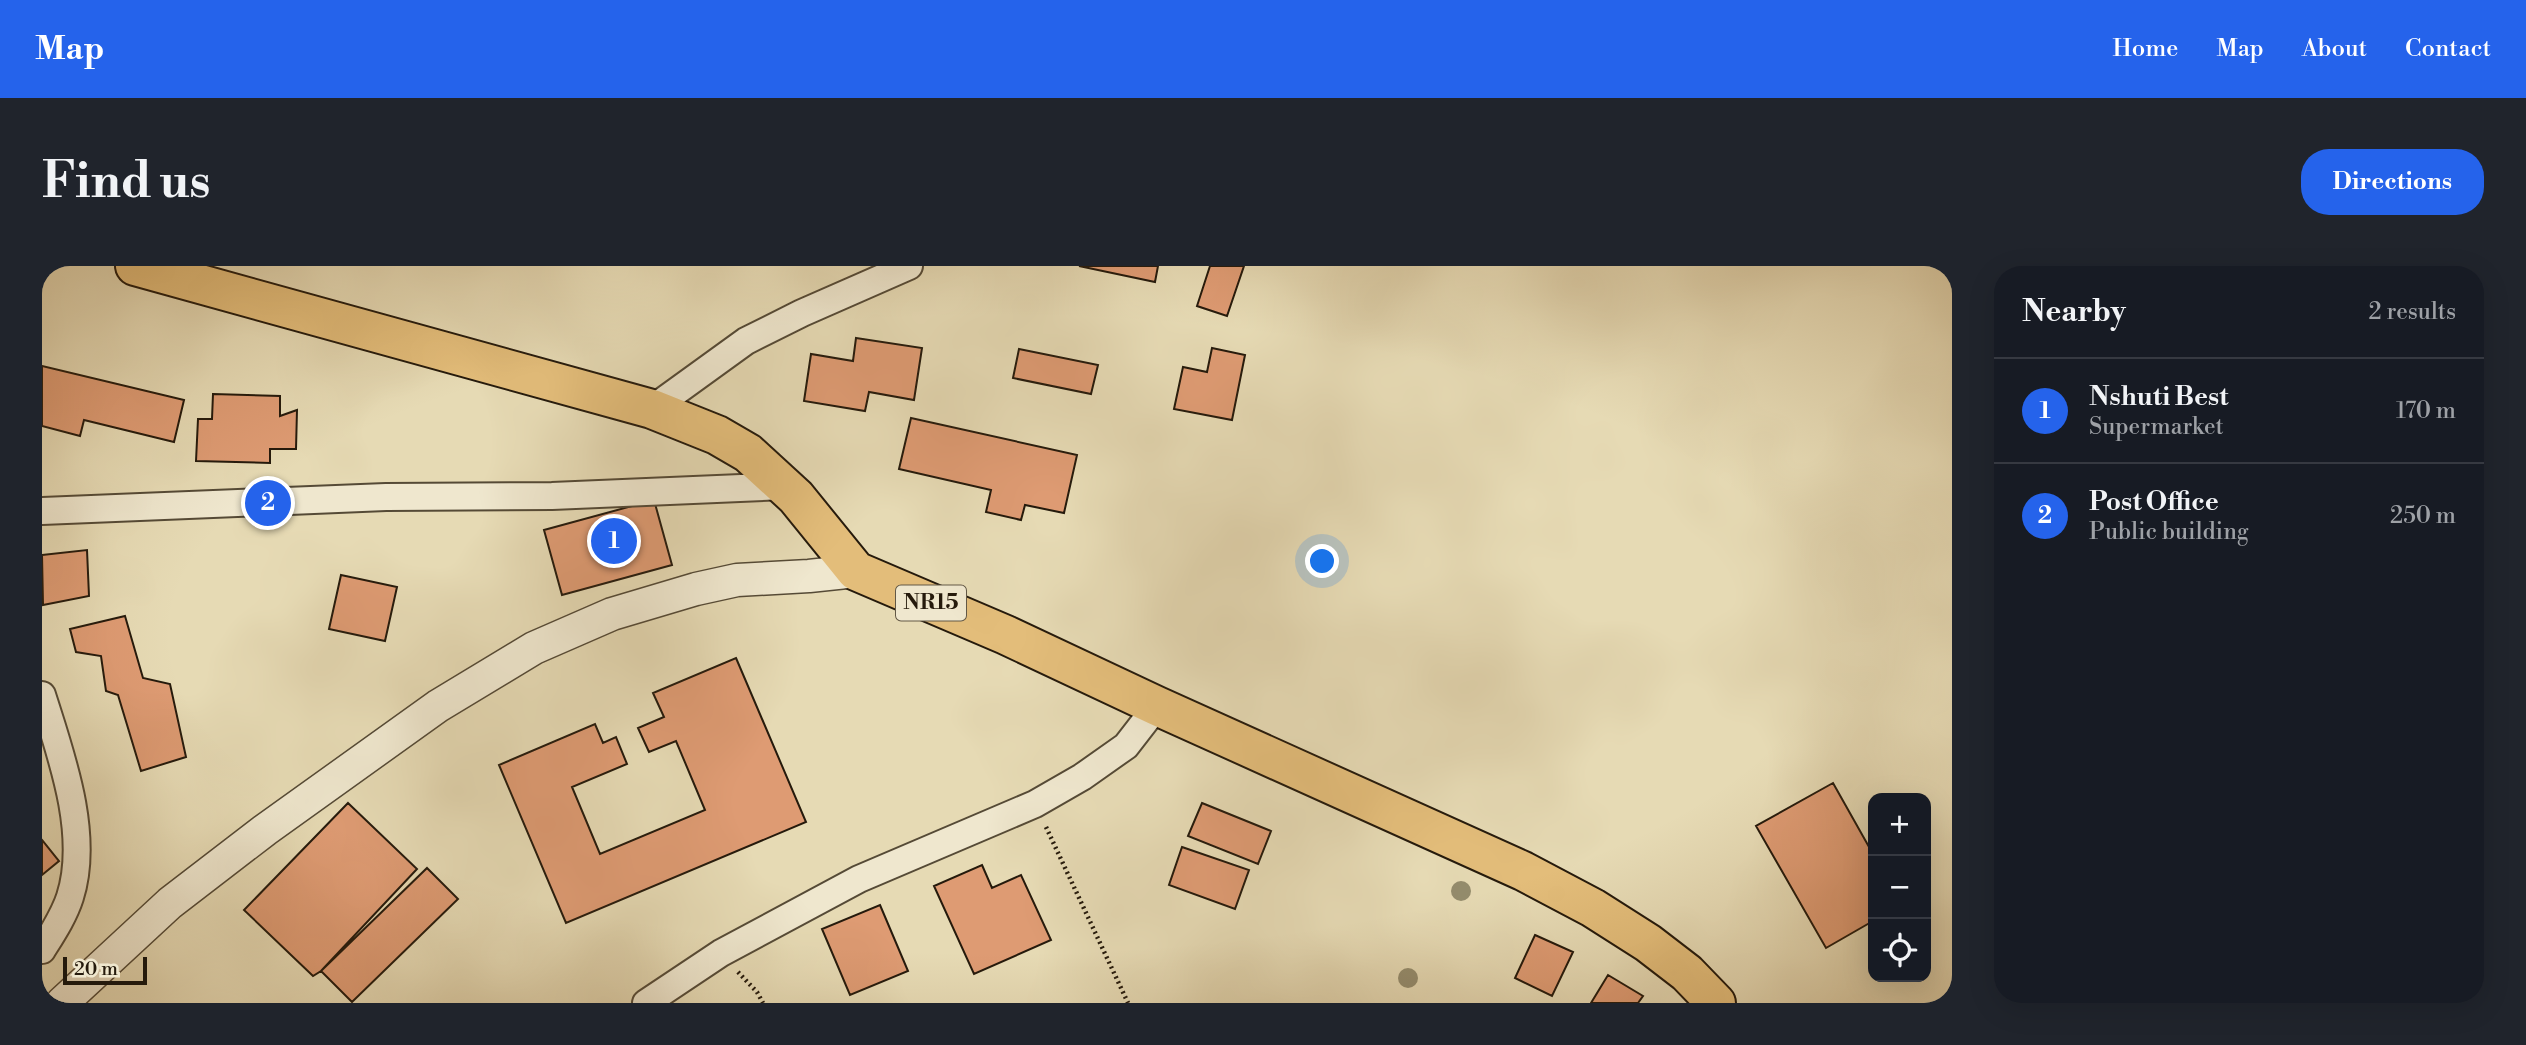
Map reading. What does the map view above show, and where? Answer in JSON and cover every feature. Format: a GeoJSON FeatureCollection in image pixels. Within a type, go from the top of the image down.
{"type":"FeatureCollection","features":[{"type":"Feature","properties":{"kind":"highway","name":"NR15"},"geometry":{"type":"LineString","coordinates":[[135,266],[652,409],[727,441],[748,453],[786,486],[856,571],[1006,635],[1523,871],[1648,943],[1686,973],[1716,1003]]}},
{"type":"Feature","properties":{"kind":"street"},"geometry":{"type":"LineString","coordinates":[[652,409],[746,341],[909,266]]}},
{"type":"Feature","properties":{"kind":"street"},"geometry":{"type":"LineString","coordinates":[[42,511],[386,497],[552,496],[786,486]]}},
{"type":"Feature","properties":{"kind":"street"},"geometry":{"type":"LineString","coordinates":[[62,1003],[170,903],[265,830],[438,706],[534,648],[612,614],[696,589],[737,580],[856,571]]}},
{"type":"Feature","properties":{"kind":"street"},"geometry":{"type":"LineString","coordinates":[[42,695],[64,762],[73,810],[76,856],[71,896],[42,950]]}},
{"type":"Feature","properties":{"kind":"street"},"geometry":{"type":"LineString","coordinates":[[646,1003],[721,953],[859,879],[1035,804],[1082,778],[1126,746],[1157,706]]}},
{"type":"Feature","properties":{"kind":"path"},"geometry":{"type":"LineString","coordinates":[[1035,804],[1128,1003]]}},
{"type":"Feature","properties":{"kind":"path"},"geometry":{"type":"LineString","coordinates":[[757,992],[763,1003]]}},
{"type":"Feature","properties":{"kind":"building"},"geometry":{"type":"Polygon","coordinates":[[[1079,266],[1158,266],[1155,282],[1079,266]]]}},
{"type":"Feature","properties":{"kind":"building"},"geometry":{"type":"Polygon","coordinates":[[[1210,266],[1244,266],[1227,316],[1197,306],[1210,266]]]}},
{"type":"Feature","properties":{"kind":"building"},"geometry":{"type":"Polygon","coordinates":[[[856,338],[922,348],[914,400],[869,392],[865,411],[804,401],[811,354],[853,361],[856,338]]]}},
{"type":"Feature","properties":{"kind":"building"},"geometry":{"type":"Polygon","coordinates":[[[1212,348],[1245,355],[1232,420],[1174,409],[1183,367],[1207,372],[1212,348]]]}},
{"type":"Feature","properties":{"kind":"building"},"geometry":{"type":"Polygon","coordinates":[[[1019,349],[1098,365],[1091,394],[1013,378],[1019,349]]]}},
{"type":"Feature","properties":{"kind":"building"},"geometry":{"type":"Polygon","coordinates":[[[42,366],[184,400],[174,442],[84,420],[80,436],[42,426],[42,366]]]}},
{"type":"Feature","properties":{"kind":"building"},"geometry":{"type":"Polygon","coordinates":[[[213,394],[280,396],[280,416],[297,410],[296,449],[270,449],[270,463],[196,461],[198,419],[212,419],[213,394]]]}},
{"type":"Feature","properties":{"kind":"building"},"geometry":{"type":"Polygon","coordinates":[[[911,418],[1077,455],[1064,513],[1025,505],[1021,520],[986,512],[991,490],[899,469],[911,418]]]}},
{"type":"Feature","properties":{"kind":"building"},"geometry":{"type":"Polygon","coordinates":[[[654,500],[672,565],[562,595],[544,530],[654,500]]]}},
{"type":"Feature","properties":{"kind":"building"},"geometry":{"type":"Polygon","coordinates":[[[87,550],[89,596],[43,605],[42,555],[87,550]]]}},
{"type":"Feature","properties":{"kind":"building"},"geometry":{"type":"Polygon","coordinates":[[[341,575],[397,587],[385,641],[329,629],[341,575]]]}},
{"type":"Feature","properties":{"kind":"building"},"geometry":{"type":"Polygon","coordinates":[[[125,616],[143,678],[170,684],[186,757],[141,771],[118,695],[106,691],[101,656],[76,652],[70,629],[125,616]]]}},
{"type":"Feature","properties":{"kind":"building"},"geometry":{"type":"Polygon","coordinates":[[[736,658],[806,822],[566,923],[499,765],[595,724],[603,743],[616,737],[627,764],[572,787],[600,854],[705,810],[676,741],[649,752],[638,728],[664,717],[653,693],[736,658]]]}},
{"type":"Feature","properties":{"kind":"building"},"geometry":{"type":"Polygon","coordinates":[[[1833,783],[1868,845],[1868,924],[1826,948],[1756,826],[1833,783]]]}},
{"type":"Feature","properties":{"kind":"building"},"geometry":{"type":"Polygon","coordinates":[[[348,803],[417,869],[321,971],[313,976],[244,910],[348,803]]]}},
{"type":"Feature","properties":{"kind":"building"},"geometry":{"type":"Polygon","coordinates":[[[1202,803],[1271,831],[1258,864],[1188,836],[1202,803]]]}},
{"type":"Feature","properties":{"kind":"building"},"geometry":{"type":"Polygon","coordinates":[[[42,840],[59,861],[42,875],[42,840]]]}},
{"type":"Feature","properties":{"kind":"building"},"geometry":{"type":"Polygon","coordinates":[[[1182,847],[1249,870],[1235,909],[1169,885],[1182,847]]]}},
{"type":"Feature","properties":{"kind":"building"},"geometry":{"type":"Polygon","coordinates":[[[982,865],[992,888],[1021,875],[1051,940],[974,974],[934,886],[982,865]]]}},
{"type":"Feature","properties":{"kind":"building"},"geometry":{"type":"Polygon","coordinates":[[[427,868],[458,899],[352,1002],[321,971],[427,868]]]}},
{"type":"Feature","properties":{"kind":"building"},"geometry":{"type":"Polygon","coordinates":[[[880,905],[908,971],[850,995],[822,929],[880,905]]]}},
{"type":"Feature","properties":{"kind":"building"},"geometry":{"type":"Polygon","coordinates":[[[1535,935],[1573,952],[1552,996],[1515,978],[1535,935]]]}},
{"type":"Feature","properties":{"kind":"building"},"geometry":{"type":"Polygon","coordinates":[[[1608,975],[1643,996],[1638,1003],[1591,1003],[1608,975]]]}},
{"type":"Feature","properties":{"kind":"place","name":"Post Office"},"geometry":{"type":"Point","coordinates":[268,503]}},
{"type":"Feature","properties":{"kind":"place","name":"Nshuti Best"},"geometry":{"type":"Point","coordinates":[614,541]}}]}
